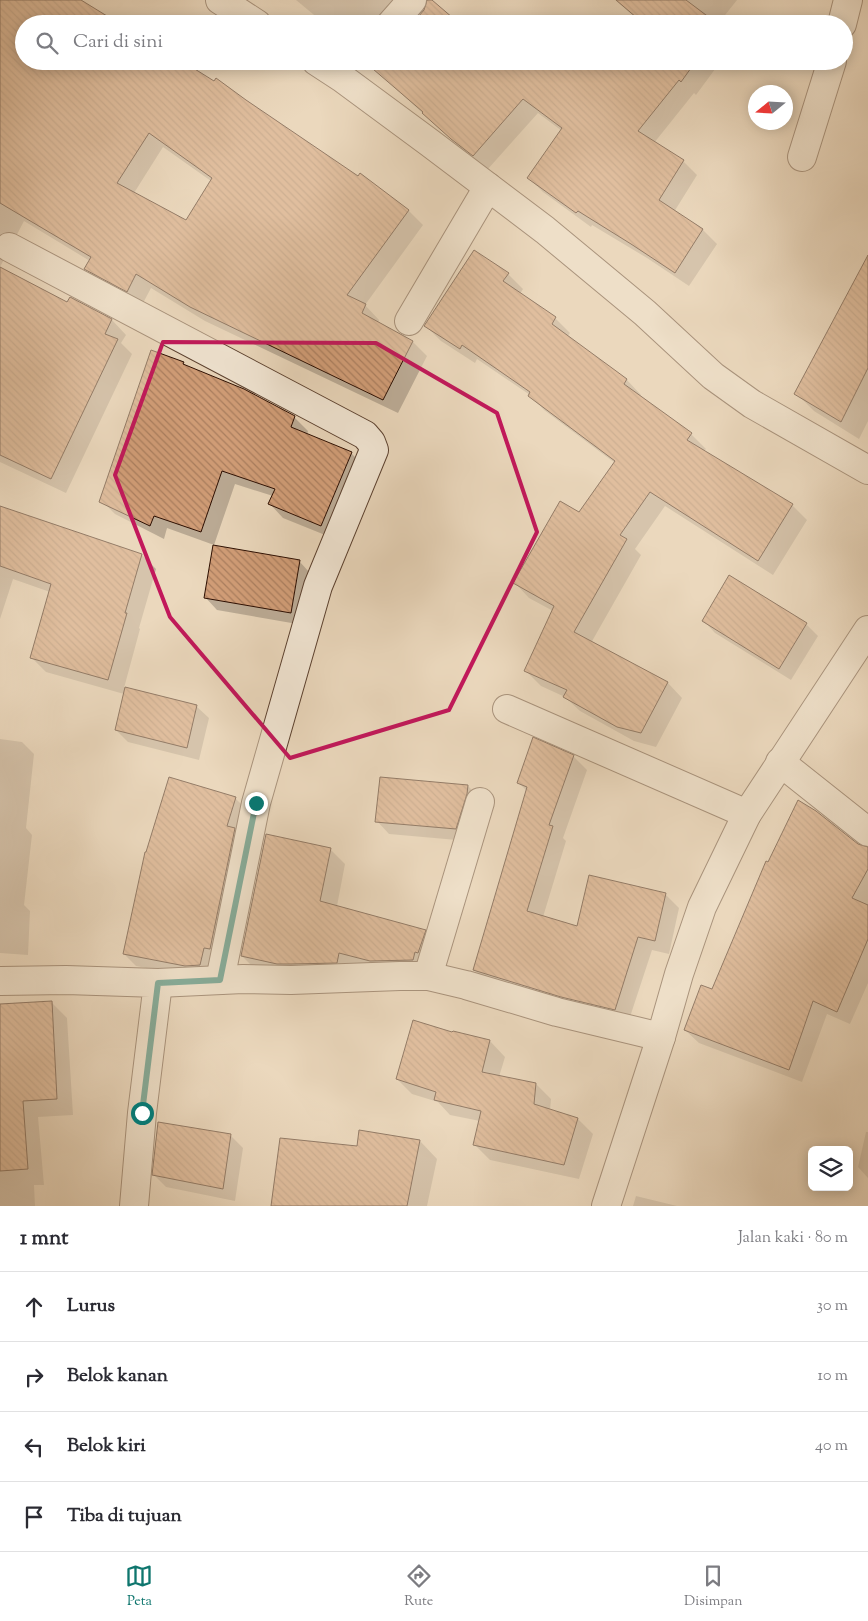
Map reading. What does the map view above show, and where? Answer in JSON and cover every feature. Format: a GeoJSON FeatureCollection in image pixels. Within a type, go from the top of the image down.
{"type":"FeatureCollection","features":[{"type":"Feature","properties":{"kind":"street"},"geometry":{"type":"LineString","coordinates":[[220,0],[243,15]]}},
{"type":"Feature","properties":{"kind":"street"},"geometry":{"type":"LineString","coordinates":[[399,15],[412,0]]}},
{"type":"Feature","properties":{"kind":"street"},"geometry":{"type":"LineString","coordinates":[[844,15],[848,0]]}},
{"type":"Feature","properties":{"kind":"street"},"geometry":{"type":"LineString","coordinates":[[350,70],[488,187],[545,230],[638,308],[713,376],[752,404],[868,470]]}},
{"type":"Feature","properties":{"kind":"street"},"geometry":{"type":"LineString","coordinates":[[802,157],[829,70]]}},
{"type":"Feature","properties":{"kind":"street"},"geometry":{"type":"LineString","coordinates":[[409,321],[488,187]]}},
{"type":"Feature","properties":{"kind":"street"},"geometry":{"type":"LineString","coordinates":[[9,247],[365,436],[371,442],[374,450],[318,586],[256,803],[220,980]]}},
{"type":"Feature","properties":{"kind":"street"},"geometry":{"type":"LineString","coordinates":[[606,1206],[702,907],[747,814],[868,630]]}},
{"type":"Feature","properties":{"kind":"street"},"geometry":{"type":"LineString","coordinates":[[507,709],[747,814]]}},
{"type":"Feature","properties":{"kind":"street"},"geometry":{"type":"LineString","coordinates":[[780,762],[868,832]]}},
{"type":"Feature","properties":{"kind":"street"},"geometry":{"type":"LineString","coordinates":[[428,976],[480,802]]}},
{"type":"Feature","properties":{"kind":"street"},"geometry":{"type":"LineString","coordinates":[[0,981],[66,980],[158,983],[243,979],[291,980],[428,976],[466,985],[557,1012],[661,1037]]}},
{"type":"Feature","properties":{"kind":"street"},"geometry":{"type":"LineString","coordinates":[[134,1206],[142,1113],[158,983]]}},
{"type":"Feature","properties":{"kind":"highlighted area"},"geometry":{"type":"Polygon","coordinates":[[[163,342],[376,343],[497,413],[537,532],[449,710],[290,758],[170,617],[115,475],[163,342]]]}},
{"type":"Feature","properties":{"kind":"building"},"geometry":{"type":"Polygon","coordinates":[[[0,0],[81,0],[105,15],[15,15],[15,70],[196,70],[214,81],[216,78],[358,176],[360,173],[409,210],[347,295],[366,304],[362,313],[413,341],[383,400],[190,307],[136,274],[127,292],[84,269],[91,257],[0,203],[0,0]],[[149,133],[117,183],[186,220],[212,178],[149,133]]]}},
{"type":"Feature","properties":{"kind":"building"},"geometry":{"type":"Polygon","coordinates":[[[427,0],[432,0],[450,15],[420,15],[424,10],[427,0]]]}},
{"type":"Feature","properties":{"kind":"building"},"geometry":{"type":"Polygon","coordinates":[[[616,0],[686,0],[706,15],[634,15],[616,0]]]}},
{"type":"Feature","properties":{"kind":"building"},"geometry":{"type":"Polygon","coordinates":[[[374,70],[690,70],[681,82],[679,80],[638,131],[684,160],[659,200],[703,229],[675,273],[578,211],[576,213],[527,178],[562,128],[523,99],[473,156],[451,139],[374,70]]]}},
{"type":"Feature","properties":{"kind":"building"},"geometry":{"type":"Polygon","coordinates":[[[474,250],[509,273],[503,281],[556,317],[552,324],[627,379],[624,384],[692,433],[687,440],[793,504],[758,561],[650,492],[620,535],[627,539],[574,632],[668,682],[641,733],[617,727],[563,697],[567,690],[524,671],[554,606],[513,583],[560,501],[579,512],[615,461],[528,396],[530,392],[462,345],[460,349],[424,326],[474,250]]]}},
{"type":"Feature","properties":{"kind":"building"},"geometry":{"type":"Polygon","coordinates":[[[868,255],[868,368],[841,422],[794,394],[868,255]]]}},
{"type":"Feature","properties":{"kind":"building"},"geometry":{"type":"Polygon","coordinates":[[[0,267],[67,302],[70,297],[112,319],[105,334],[118,339],[51,479],[0,455],[0,267]]]}},
{"type":"Feature","properties":{"kind":"building"},"geometry":{"type":"Polygon","coordinates":[[[151,350],[184,362],[183,364],[244,389],[295,416],[291,427],[352,452],[321,526],[268,504],[275,489],[222,471],[201,532],[154,516],[150,526],[99,502],[151,350]]]}},
{"type":"Feature","properties":{"kind":"building"},"geometry":{"type":"Polygon","coordinates":[[[0,506],[142,554],[108,680],[30,658],[51,584],[0,566],[0,506]]]}},
{"type":"Feature","properties":{"kind":"building"},"geometry":{"type":"Polygon","coordinates":[[[213,545],[300,560],[291,613],[204,598],[213,545]]]}},
{"type":"Feature","properties":{"kind":"building"},"geometry":{"type":"Polygon","coordinates":[[[729,575],[807,623],[779,669],[702,621],[729,575]]]}},
{"type":"Feature","properties":{"kind":"building"},"geometry":{"type":"Polygon","coordinates":[[[125,687],[197,705],[187,748],[115,730],[125,687]]]}},
{"type":"Feature","properties":{"kind":"building"},"geometry":{"type":"Polygon","coordinates":[[[533,737],[574,755],[549,825],[553,826],[527,911],[577,926],[589,875],[666,893],[655,941],[638,937],[615,1010],[561,997],[473,970],[527,787],[517,783],[533,737]]]}},
{"type":"Feature","properties":{"kind":"building"},"geometry":{"type":"Polygon","coordinates":[[[169,777],[236,797],[227,826],[235,828],[210,949],[204,948],[200,965],[185,966],[123,954],[145,852],[169,777]]]}},
{"type":"Feature","properties":{"kind":"building"},"geometry":{"type":"Polygon","coordinates":[[[380,777],[468,785],[456,829],[375,822],[380,777]]]}},
{"type":"Feature","properties":{"kind":"building"},"geometry":{"type":"Polygon","coordinates":[[[798,800],[816,811],[858,844],[868,847],[868,869],[852,898],[868,905],[868,939],[837,1012],[813,1001],[789,1070],[684,1030],[701,985],[712,989],[766,861],[768,862],[798,800]]]}},
{"type":"Feature","properties":{"kind":"building"},"geometry":{"type":"Polygon","coordinates":[[[266,834],[331,848],[320,901],[426,930],[418,953],[415,952],[413,960],[370,961],[339,953],[337,963],[277,964],[241,956],[266,834]]]}},
{"type":"Feature","properties":{"kind":"building"},"geometry":{"type":"Polygon","coordinates":[[[52,1001],[57,1099],[23,1101],[28,1169],[0,1171],[0,1004],[52,1001]]]}},
{"type":"Feature","properties":{"kind":"building"},"geometry":{"type":"Polygon","coordinates":[[[413,1020],[452,1032],[490,1040],[482,1072],[536,1083],[534,1104],[578,1118],[564,1165],[473,1145],[481,1111],[434,1100],[436,1092],[396,1079],[413,1020]]]}},
{"type":"Feature","properties":{"kind":"building"},"geometry":{"type":"Polygon","coordinates":[[[158,1122],[231,1134],[223,1189],[152,1175],[158,1122]]]}},
{"type":"Feature","properties":{"kind":"building"},"geometry":{"type":"Polygon","coordinates":[[[359,1130],[420,1140],[407,1206],[271,1206],[280,1138],[357,1146],[359,1130]]]}},
{"type":"Feature","properties":{"kind":"route"},"geometry":{"type":"LineString","coordinates":[[142,1113],[158,983],[220,980],[256,803]]}}]}
